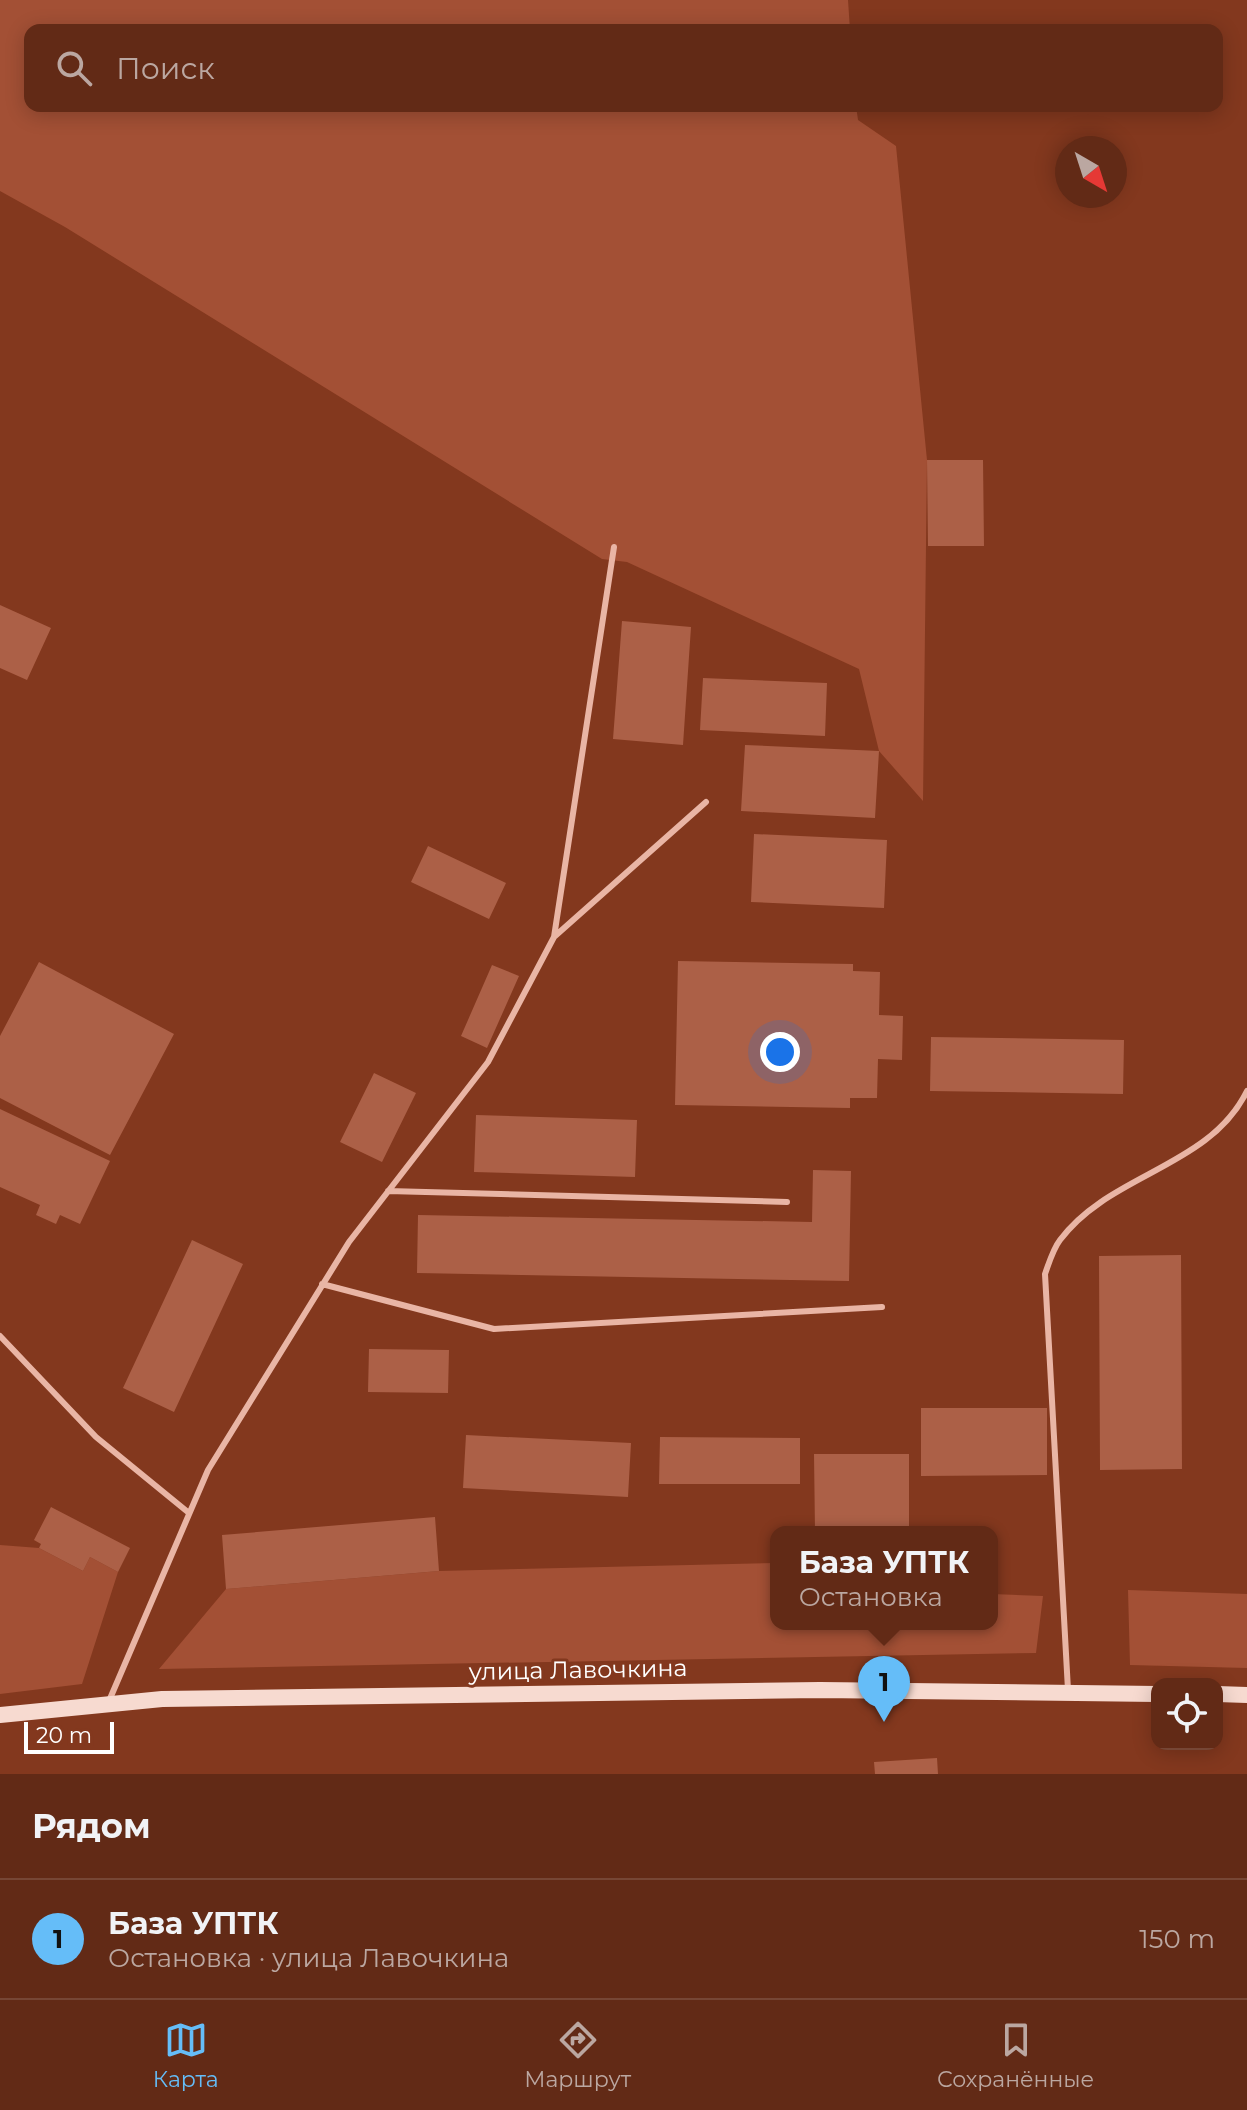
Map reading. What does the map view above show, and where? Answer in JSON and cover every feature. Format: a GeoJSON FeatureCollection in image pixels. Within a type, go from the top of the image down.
{"type":"FeatureCollection","features":[{"type":"Feature","properties":{"kind":"main road","name":"улица Лавочкина"},"geometry":{"type":"LineString","coordinates":[[0,1715],[162,1699],[820,1690],[1151,1694]]}},
{"type":"Feature","properties":{"kind":"main road"},"geometry":{"type":"LineString","coordinates":[[1223,1694],[1247,1695]]}},
{"type":"Feature","properties":{"kind":"lane"},"geometry":{"type":"LineString","coordinates":[[108,1704],[208,1470],[349,1242],[488,1062],[554,937],[614,547]]}},
{"type":"Feature","properties":{"kind":"lane"},"geometry":{"type":"LineString","coordinates":[[554,937],[706,802]]}},
{"type":"Feature","properties":{"kind":"lane"},"geometry":{"type":"LineString","coordinates":[[1068,1693],[1045,1274],[1059,1241],[1087,1211],[1123,1186],[1197,1147],[1225,1124],[1247,1091]]}},
{"type":"Feature","properties":{"kind":"lane"},"geometry":{"type":"LineString","coordinates":[[388,1191],[787,1202]]}},
{"type":"Feature","properties":{"kind":"lane"},"geometry":{"type":"LineString","coordinates":[[322,1284],[494,1329],[882,1307]]}},
{"type":"Feature","properties":{"kind":"lane"},"geometry":{"type":"LineString","coordinates":[[0,1336],[96,1437],[189,1513]]}},
{"type":"Feature","properties":{"kind":"shaded area"},"geometry":{"type":"Polygon","coordinates":[[[0,0],[848,0],[850,24],[24,24],[24,112],[857,112],[858,120],[896,146],[927,460],[923,801],[879,751],[859,669],[627,562],[602,559],[65,227],[0,191],[0,0]]]}},
{"type":"Feature","properties":{"kind":"shaded area"},"geometry":{"type":"Polygon","coordinates":[[[0,1545],[39,1548],[83,1571],[90,1557],[118,1572],[82,1684],[0,1694],[0,1545]]]}},
{"type":"Feature","properties":{"kind":"shaded area"},"geometry":{"type":"Polygon","coordinates":[[[770,1563],[770,1630],[998,1630],[998,1594],[1043,1596],[1036,1653],[159,1669],[226,1589],[439,1571],[770,1563]]]}},
{"type":"Feature","properties":{"kind":"shaded area"},"geometry":{"type":"Polygon","coordinates":[[[1128,1590],[1247,1594],[1247,1668],[1130,1665],[1128,1590]]]}},
{"type":"Feature","properties":{"kind":"building"},"geometry":{"type":"Polygon","coordinates":[[[927,460],[983,460],[984,546],[928,546],[927,460]]]}},
{"type":"Feature","properties":{"kind":"building"},"geometry":{"type":"Polygon","coordinates":[[[0,605],[51,628],[27,680],[0,668],[0,605]]]}},
{"type":"Feature","properties":{"kind":"building"},"geometry":{"type":"Polygon","coordinates":[[[622,621],[691,627],[683,745],[613,739],[622,621]]]}},
{"type":"Feature","properties":{"kind":"building"},"geometry":{"type":"Polygon","coordinates":[[[703,678],[827,683],[825,736],[700,730],[703,678]]]}},
{"type":"Feature","properties":{"kind":"building"},"geometry":{"type":"Polygon","coordinates":[[[745,745],[879,751],[875,818],[741,811],[745,745]]]}},
{"type":"Feature","properties":{"kind":"building"},"geometry":{"type":"Polygon","coordinates":[[[754,834],[887,840],[884,908],[751,902],[754,834]]]}},
{"type":"Feature","properties":{"kind":"building"},"geometry":{"type":"Polygon","coordinates":[[[428,846],[506,883],[489,919],[411,882],[428,846]]]}},
{"type":"Feature","properties":{"kind":"building"},"geometry":{"type":"Polygon","coordinates":[[[678,961],[853,964],[853,971],[880,972],[879,1015],[903,1016],[902,1060],[878,1059],[877,1098],[850,1098],[850,1108],[675,1105],[678,961]]]}},
{"type":"Feature","properties":{"kind":"building"},"geometry":{"type":"Polygon","coordinates":[[[39,962],[174,1034],[110,1155],[0,1098],[0,1036],[39,962]]]}},
{"type":"Feature","properties":{"kind":"building"},"geometry":{"type":"Polygon","coordinates":[[[492,965],[519,976],[487,1048],[461,1036],[492,965]]]}},
{"type":"Feature","properties":{"kind":"building"},"geometry":{"type":"Polygon","coordinates":[[[931,1037],[1124,1040],[1123,1094],[930,1091],[931,1037]]]}},
{"type":"Feature","properties":{"kind":"building"},"geometry":{"type":"Polygon","coordinates":[[[374,1073],[416,1093],[382,1162],[340,1142],[374,1073]]]}},
{"type":"Feature","properties":{"kind":"building"},"geometry":{"type":"Polygon","coordinates":[[[0,1109],[110,1161],[80,1224],[60,1215],[56,1224],[36,1215],[40,1205],[0,1187],[0,1109]]]}},
{"type":"Feature","properties":{"kind":"building"},"geometry":{"type":"Polygon","coordinates":[[[476,1115],[637,1120],[635,1177],[474,1172],[476,1115]]]}},
{"type":"Feature","properties":{"kind":"building"},"geometry":{"type":"Polygon","coordinates":[[[813,1170],[851,1171],[849,1281],[417,1273],[418,1215],[812,1222],[813,1170]]]}},
{"type":"Feature","properties":{"kind":"building"},"geometry":{"type":"Polygon","coordinates":[[[192,1240],[243,1264],[174,1412],[123,1388],[192,1240]]]}},
{"type":"Feature","properties":{"kind":"building"},"geometry":{"type":"Polygon","coordinates":[[[1181,1255],[1182,1469],[1100,1470],[1099,1256],[1181,1255]]]}},
{"type":"Feature","properties":{"kind":"building"},"geometry":{"type":"Polygon","coordinates":[[[369,1349],[449,1350],[448,1393],[368,1392],[369,1349]]]}},
{"type":"Feature","properties":{"kind":"building"},"geometry":{"type":"Polygon","coordinates":[[[921,1408],[1047,1408],[1047,1475],[921,1476],[921,1408]]]}},
{"type":"Feature","properties":{"kind":"building"},"geometry":{"type":"Polygon","coordinates":[[[466,1435],[631,1443],[628,1497],[463,1488],[466,1435]]]}},
{"type":"Feature","properties":{"kind":"building"},"geometry":{"type":"Polygon","coordinates":[[[660,1437],[800,1438],[800,1484],[659,1484],[660,1437]]]}},
{"type":"Feature","properties":{"kind":"building"},"geometry":{"type":"Polygon","coordinates":[[[814,1454],[909,1454],[909,1526],[815,1526],[814,1454]]]}},
{"type":"Feature","properties":{"kind":"building"},"geometry":{"type":"Polygon","coordinates":[[[51,1507],[130,1548],[118,1572],[90,1557],[83,1571],[39,1548],[41,1544],[34,1540],[51,1507]]]}},
{"type":"Feature","properties":{"kind":"building"},"geometry":{"type":"Polygon","coordinates":[[[435,1517],[439,1571],[226,1589],[222,1535],[435,1517]]]}},
{"type":"Feature","properties":{"kind":"building"},"geometry":{"type":"Polygon","coordinates":[[[937,1758],[938,1774],[875,1774],[874,1762],[937,1758]]]}},
{"type":"Feature","properties":{"kind":"place","name":"База УПТК"},"geometry":{"type":"Point","coordinates":[884,1722]}}]}
